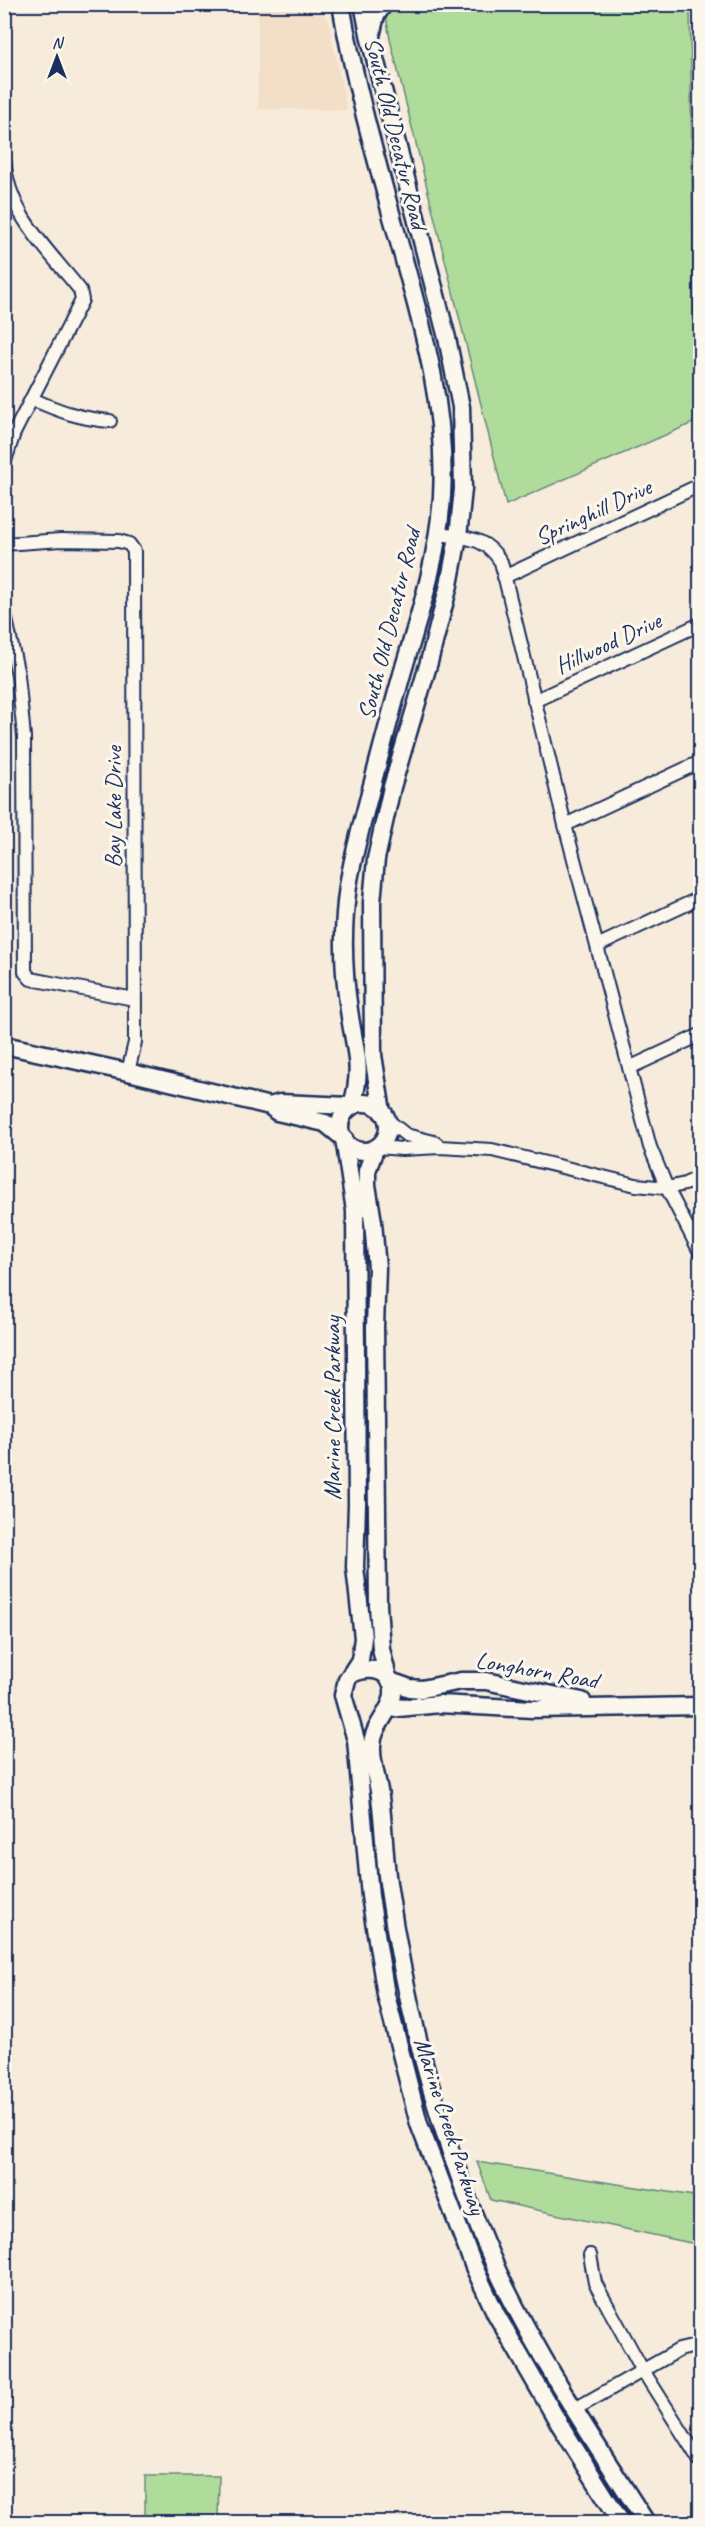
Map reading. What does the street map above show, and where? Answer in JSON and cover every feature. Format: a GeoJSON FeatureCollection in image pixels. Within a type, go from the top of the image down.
{"type":"FeatureCollection","features":[{"type":"Feature","properties":{"kind":"main road","name":"South Old Decatur Road"},"geometry":{"type":"LineString","coordinates":[[340,4],[360,94],[430,359],[441,424],[443,462],[438,534],[429,583],[394,699],[358,838],[347,896],[344,950],[349,1010],[359,1066],[358,1083],[351,1105]]}},
{"type":"Feature","properties":{"kind":"main road","name":"South Old Decatur Road"},"geometry":{"type":"LineString","coordinates":[[363,4],[447,338],[461,407],[463,489],[458,537],[429,662],[392,787],[379,844],[372,902],[372,995],[374,1055],[384,1116]]}},
{"type":"Feature","properties":{"kind":"main road"},"geometry":{"type":"LineString","coordinates":[[370,39],[376,15],[384,4]]}},
{"type":"Feature","properties":{"kind":"main road"},"geometry":{"type":"LineString","coordinates":[[396,232],[419,226]]}},
{"type":"Feature","properties":{"kind":"main road"},"geometry":{"type":"LineString","coordinates":[[358,838],[379,844]]}},
{"type":"Feature","properties":{"kind":"main road"},"geometry":{"type":"LineString","coordinates":[[4,1045],[270,1106],[277,1112],[325,1123],[353,1147],[377,1148],[386,1137],[384,1116],[366,1104],[280,1103],[270,1106]]}},
{"type":"Feature","properties":{"kind":"main road"},"geometry":{"type":"LineString","coordinates":[[342,1137],[341,1119],[351,1105]]}},
{"type":"Feature","properties":{"kind":"main road","name":"Marine Creek Parkway"},"geometry":{"type":"LineString","coordinates":[[342,1137],[355,1211],[357,1504],[355,1568],[363,1626],[363,1649],[351,1674]]}},
{"type":"Feature","properties":{"kind":"main road","name":"Marine Creek Parkway"},"geometry":{"type":"LineString","coordinates":[[377,1148],[367,1171],[367,1185],[374,1222],[377,1268],[375,1327],[378,1605],[381,1649],[389,1679]]}},
{"type":"Feature","properties":{"kind":"main road"},"geometry":{"type":"LineString","coordinates":[[370,1669],[381,1672],[389,1679],[393,1694],[387,1710],[376,1716],[366,1717],[356,1714],[347,1705],[344,1688],[351,1674],[370,1669]]}},
{"type":"Feature","properties":{"kind":"main road","name":"Longhorn Road"},"geometry":{"type":"LineString","coordinates":[[389,1679],[410,1688],[422,1689],[461,1681],[486,1681],[606,1707]]}},
{"type":"Feature","properties":{"kind":"main road","name":"Longhorn Road"},"geometry":{"type":"LineString","coordinates":[[387,1710],[440,1704],[532,1709],[698,1706]]}},
{"type":"Feature","properties":{"kind":"main road","name":"Marine Creek Parkway"},"geometry":{"type":"LineString","coordinates":[[347,1705],[356,1740],[370,1896],[384,1984],[419,2124],[474,2267],[496,2314],[556,2420],[621,2523]]}},
{"type":"Feature","properties":{"kind":"main road","name":"Marine Creek Parkway"},"geometry":{"type":"LineString","coordinates":[[387,1710],[375,1728],[372,1747],[382,1812],[388,1880],[416,2037],[443,2133],[460,2182],[495,2263],[536,2343],[646,2523]]}},
{"type":"Feature","properties":{"kind":"main road"},"geometry":{"type":"LineString","coordinates":[[556,2420],[575,2409]]}},
{"type":"Feature","properties":{"kind":"street"},"geometry":{"type":"LineString","coordinates":[[4,159],[9,192],[18,212],[80,290],[82,300],[14,433],[4,464]]}},
{"type":"Feature","properties":{"kind":"street"},"geometry":{"type":"LineString","coordinates":[[32,399],[67,415],[110,421]]}},
{"type":"Feature","properties":{"kind":"street","name":"Springhill Drive"},"geometry":{"type":"LineString","coordinates":[[504,577],[700,485]]}},
{"type":"Feature","properties":{"kind":"street"},"geometry":{"type":"LineString","coordinates":[[438,534],[458,537]]}},
{"type":"Feature","properties":{"kind":"street","name":"South Old Decatur Road"},"geometry":{"type":"LineString","coordinates":[[458,537],[489,546],[501,562],[565,825],[650,1147],[667,1188],[700,1252]]}},
{"type":"Feature","properties":{"kind":"street","name":"Bay Lake Drive"},"geometry":{"type":"LineString","coordinates":[[4,544],[61,540],[119,541],[129,544],[134,551],[135,1042],[128,1072]]}},
{"type":"Feature","properties":{"kind":"street"},"geometry":{"type":"LineString","coordinates":[[4,610],[18,675],[24,737],[25,972],[31,979],[134,999]]}},
{"type":"Feature","properties":{"kind":"street","name":"Hillwood Drive"},"geometry":{"type":"LineString","coordinates":[[534,701],[700,624]]}},
{"type":"Feature","properties":{"kind":"street"},"geometry":{"type":"LineString","coordinates":[[565,825],[700,762]]}},
{"type":"Feature","properties":{"kind":"street"},"geometry":{"type":"LineString","coordinates":[[597,946],[700,898]]}},
{"type":"Feature","properties":{"kind":"street"},"geometry":{"type":"LineString","coordinates":[[629,1068],[700,1035]]}},
{"type":"Feature","properties":{"kind":"street"},"geometry":{"type":"LineString","coordinates":[[384,1116],[406,1135],[434,1142],[440,1147]]}},
{"type":"Feature","properties":{"kind":"street"},"geometry":{"type":"LineString","coordinates":[[377,1148],[440,1147],[492,1150],[636,1185],[667,1188],[700,1178]]}},
{"type":"Feature","properties":{"kind":"street"},"geometry":{"type":"LineString","coordinates":[[590,2255],[594,2283],[642,2369],[700,2461]]}},
{"type":"Feature","properties":{"kind":"street"},"geometry":{"type":"LineString","coordinates":[[575,2409],[679,2350],[700,2345]]}},
{"type":"Feature","properties":{"kind":"shaded area"},"geometry":{"type":"Polygon","coordinates":[[[258,5],[315,5],[328,19],[347,110],[258,109],[258,5]]]}},
{"type":"Feature","properties":{"kind":"green space"},"geometry":{"type":"Polygon","coordinates":[[[384,5],[690,5],[695,422],[506,505],[390,39],[384,5]]]}},
{"type":"Feature","properties":{"kind":"green space"},"geometry":{"type":"Polygon","coordinates":[[[477,2162],[700,2197],[700,2245],[491,2200],[477,2162]]]}},
{"type":"Feature","properties":{"kind":"green space"},"geometry":{"type":"Polygon","coordinates":[[[145,2476],[219,2476],[218,2522],[145,2522],[145,2476]]]}}]}
